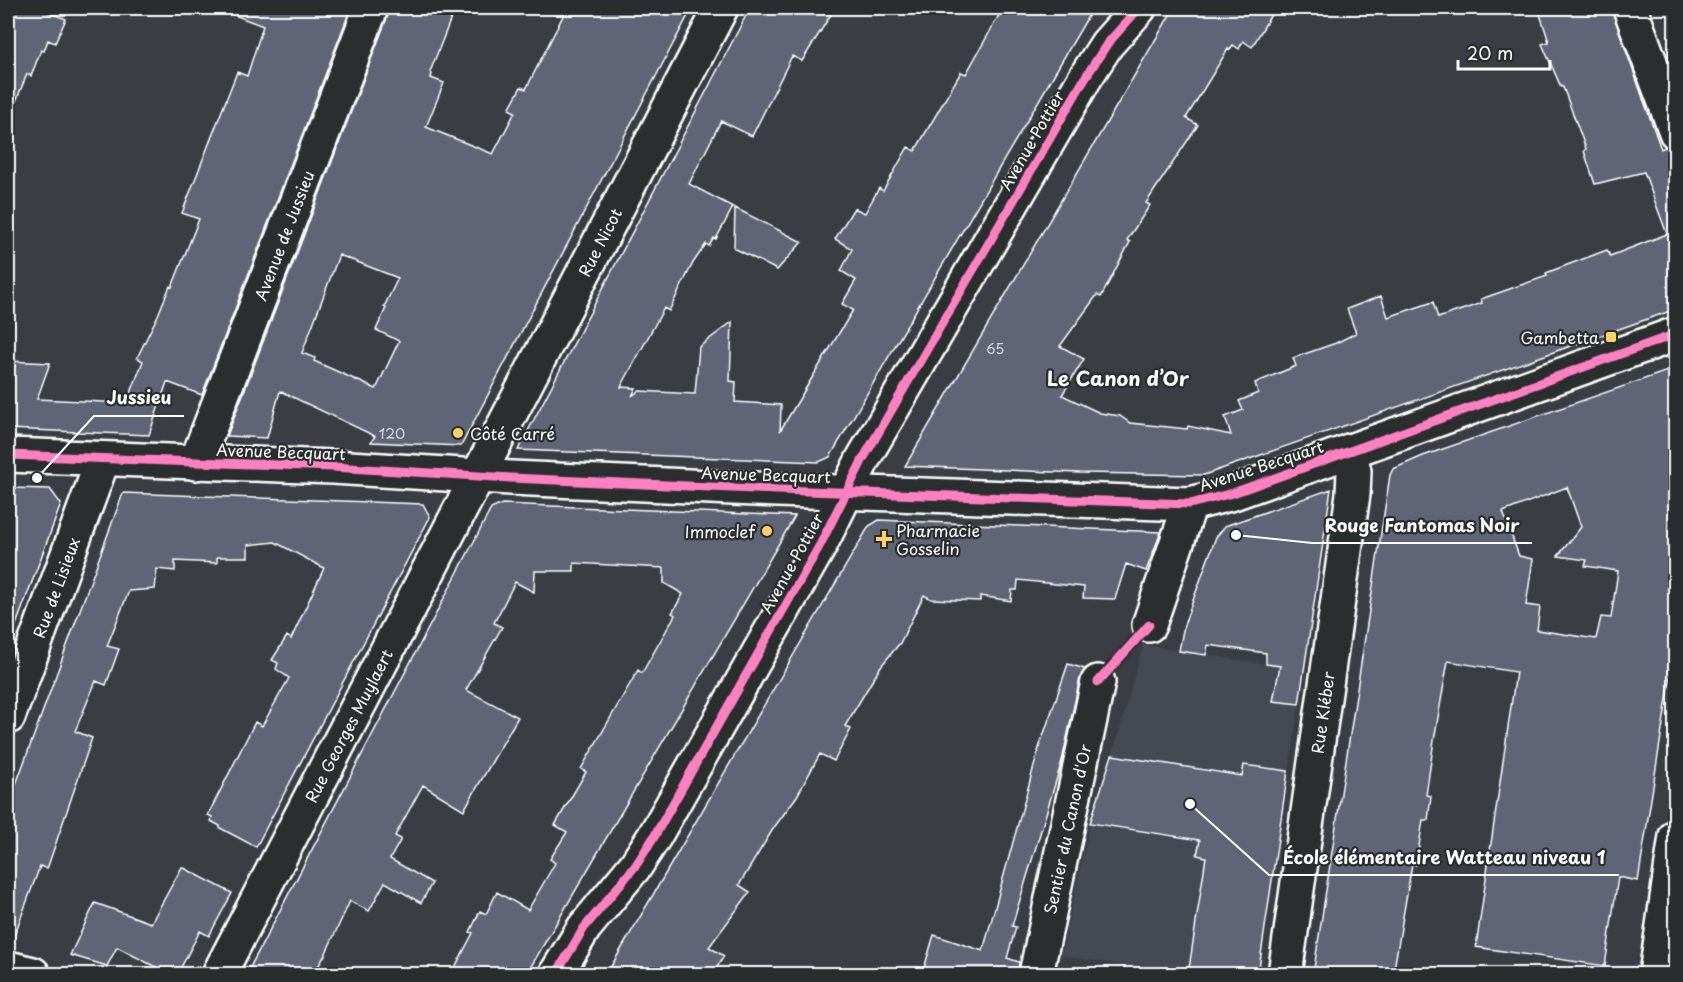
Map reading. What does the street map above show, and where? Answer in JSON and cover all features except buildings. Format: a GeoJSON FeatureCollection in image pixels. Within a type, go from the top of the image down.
{"type":"FeatureCollection","features":[{"type":"Feature","properties":{"kind":"street","name":"Avenue de Jussieu"},"geometry":{"type":"LineString","coordinates":[[196,463],[371,8]]}},
{"type":"Feature","properties":{"kind":"street","name":"Rue Nicot"},"geometry":{"type":"LineString","coordinates":[[478,476],[721,8]]}},
{"type":"Feature","properties":{"kind":"street","name":"Avenue Pottier"},"geometry":{"type":"LineString","coordinates":[[556,975],[584,928],[636,865],[654,837],[820,545],[862,459],[1085,78],[1107,44],[1139,8]]}},
{"type":"Feature","properties":{"kind":"street"},"geometry":{"type":"LineString","coordinates":[[1630,8],[1676,132]]}},
{"type":"Feature","properties":{"kind":"street","name":"Avenue Becquart"},"geometry":{"type":"LineString","coordinates":[[8,455],[333,467],[478,476],[938,497],[1190,504],[1233,493],[1676,334]]}},
{"type":"Feature","properties":{"kind":"street","name":"Rue Kléber"},"geometry":{"type":"LineString","coordinates":[[1285,975],[1353,494],[1354,471],[1349,451]]}},
{"type":"Feature","properties":{"kind":"street","name":"Rue de Lisieux"},"geometry":{"type":"LineString","coordinates":[[8,717],[103,459]]}},
{"type":"Feature","properties":{"kind":"street","name":"Rue Georges Muylaert"},"geometry":{"type":"LineString","coordinates":[[219,975],[478,476]]}},
{"type":"Feature","properties":{"kind":"street"},"geometry":{"type":"LineString","coordinates":[[1149,626],[1190,504]]}},
{"type":"Feature","properties":{"kind":"street","name":"Sentier du Canon d'Or"},"geometry":{"type":"LineString","coordinates":[[1036,975],[1098,682]]}},
{"type":"Feature","properties":{"kind":"street"},"geometry":{"type":"LineString","coordinates":[[1663,963],[1676,836]]}},
{"type":"Feature","properties":{"kind":"street"},"geometry":{"type":"LineString","coordinates":[[8,968],[33,975]]}},
{"type":"Feature","properties":{"kind":"shaded area"},"geometry":{"type":"Polygon","coordinates":[[[1143,645],[1285,667],[1274,701],[1299,704],[1258,974],[1188,974],[1061,956],[1090,823],[1118,736],[1143,645]]]}},
{"type":"Feature","properties":{"kind":"cycle path"},"geometry":{"type":"LineString","coordinates":[[556,974],[584,928],[636,865],[654,837],[820,545],[863,459],[1085,78],[1107,44],[1139,8]]}},
{"type":"Feature","properties":{"kind":"cycle path"},"geometry":{"type":"LineString","coordinates":[[8,455],[333,467],[778,490],[1190,504],[1233,493],[1676,334]]}},
{"type":"Feature","properties":{"kind":"cycle path"},"geometry":{"type":"LineString","coordinates":[[1098,682],[1149,625]]}},
{"type":"Feature","properties":{"kind":"place","name":"Gambetta"},"geometry":{"type":"Point","coordinates":[1611,337]}},
{"type":"Feature","properties":{"kind":"place","name":"Côté Carré"},"geometry":{"type":"Point","coordinates":[458,433]}},
{"type":"Feature","properties":{"kind":"place","name":"Jussieu"},"geometry":{"type":"Point","coordinates":[37,478]}},
{"type":"Feature","properties":{"kind":"place","name":"Immoclef"},"geometry":{"type":"Point","coordinates":[767,531]}},
{"type":"Feature","properties":{"kind":"place","name":"Rouge Fantomas Noir"},"geometry":{"type":"Point","coordinates":[1236,535]}},
{"type":"Feature","properties":{"kind":"place","name":"Pharmacie Gosselin"},"geometry":{"type":"Point","coordinates":[884,539]}},
{"type":"Feature","properties":{"kind":"place","name":"École élémentaire Watteau niveau 1"},"geometry":{"type":"Point","coordinates":[1190,804]}},
{"type":"Feature","properties":{"kind":"district","name":"Le Canon d’Or"},"geometry":{"type":"Point","coordinates":[1118,378]}}]}
